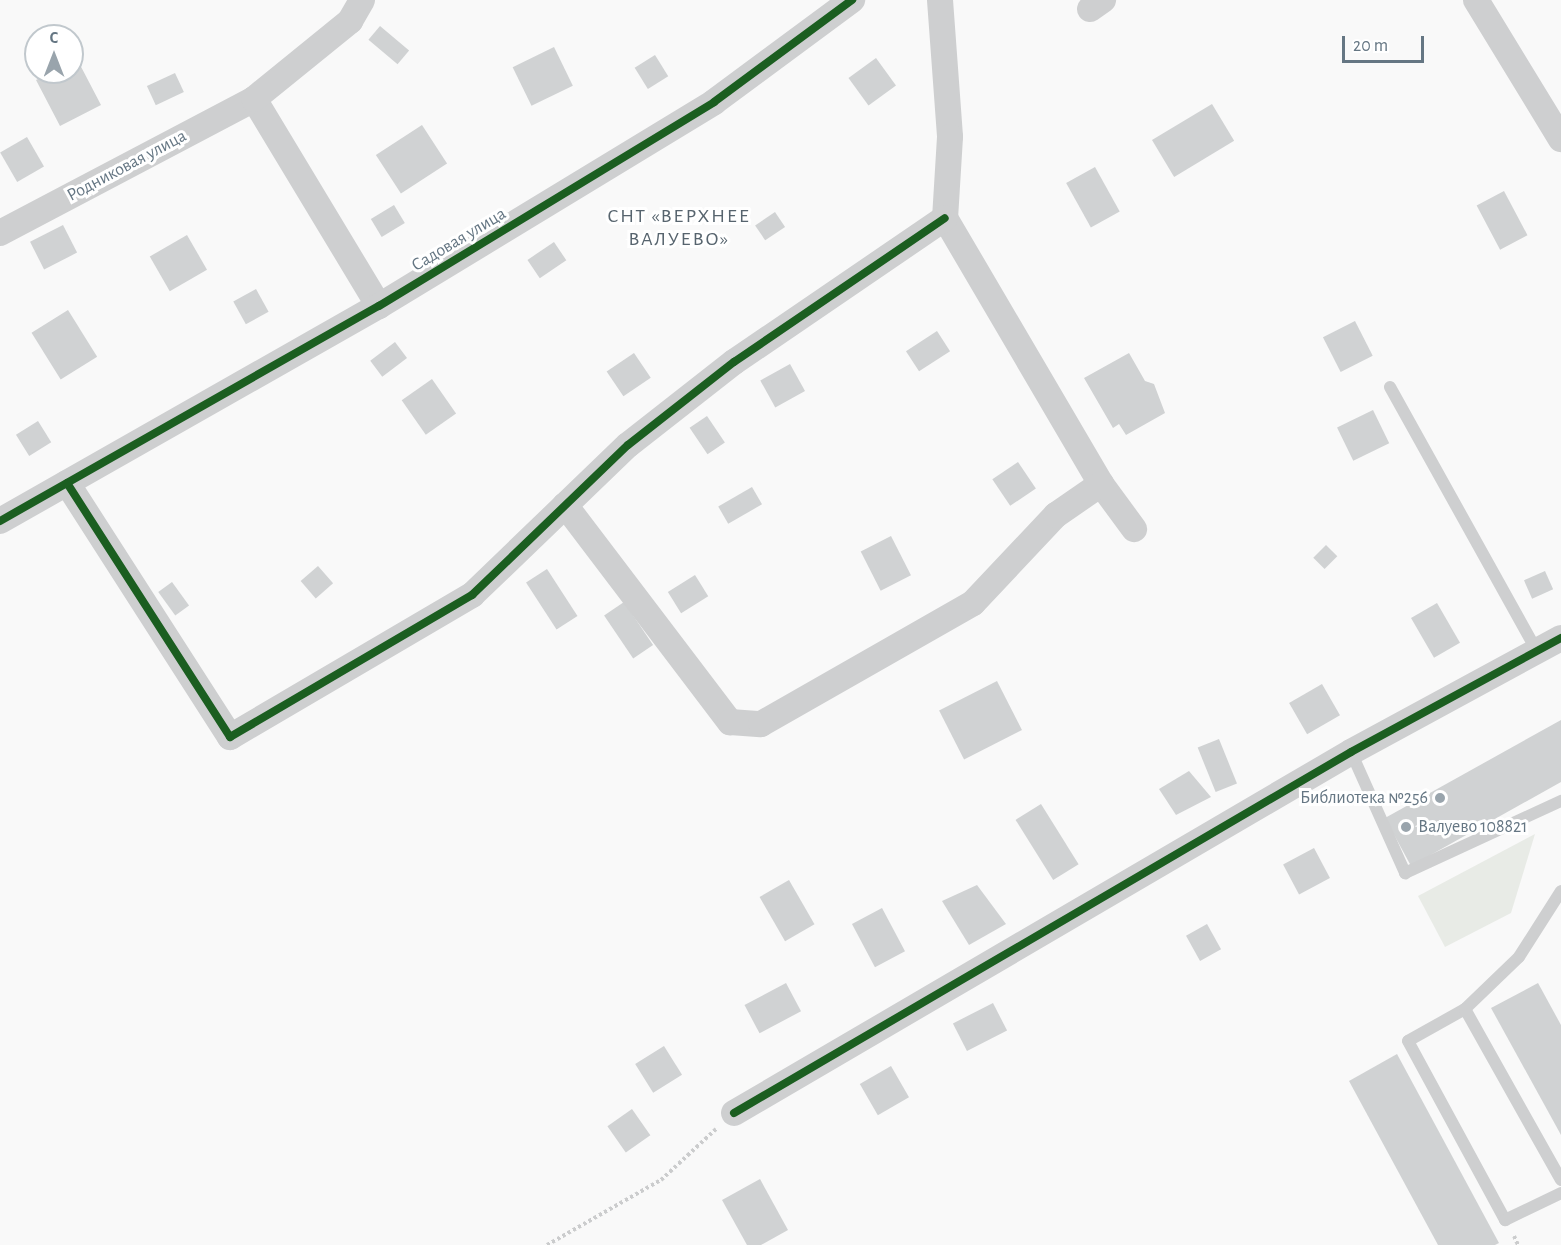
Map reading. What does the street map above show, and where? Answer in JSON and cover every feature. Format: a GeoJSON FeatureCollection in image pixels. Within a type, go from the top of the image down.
{"type":"FeatureCollection","features":[{"type":"Feature","properties":{"kind":"street","name":"Родниковая улица"},"geometry":{"type":"LineString","coordinates":[[0,233],[254,99],[350,21],[363,0]]}},
{"type":"Feature","properties":{"kind":"street","name":"Садовая улица"},"geometry":{"type":"LineString","coordinates":[[0,521],[379,306],[714,102],[852,0]]}},
{"type":"Feature","properties":{"kind":"street"},"geometry":{"type":"LineString","coordinates":[[940,0],[950,137],[945,218],[1101,484],[1134,529]]}},
{"type":"Feature","properties":{"kind":"street"},"geometry":{"type":"LineString","coordinates":[[1476,0],[1561,139]]}},
{"type":"Feature","properties":{"kind":"street"},"geometry":{"type":"LineString","coordinates":[[254,99],[379,306]]}},
{"type":"Feature","properties":{"kind":"street"},"geometry":{"type":"LineString","coordinates":[[67,483],[230,737],[472,595],[628,445],[734,362],[945,218]]}},
{"type":"Feature","properties":{"kind":"street"},"geometry":{"type":"LineString","coordinates":[[565,505],[730,722],[761,724],[974,603],[1056,515],[1101,484]]}},
{"type":"Feature","properties":{"kind":"street"},"geometry":{"type":"LineString","coordinates":[[734,1113],[1351,752],[1536,649],[1561,638]]}},
{"type":"Feature","properties":{"kind":"lane"},"geometry":{"type":"LineString","coordinates":[[1390,387],[1536,649]]}},
{"type":"Feature","properties":{"kind":"lane"},"geometry":{"type":"LineString","coordinates":[[1351,752],[1405,873],[1561,801]]}},
{"type":"Feature","properties":{"kind":"lane"},"geometry":{"type":"LineString","coordinates":[[1561,891],[1519,957],[1465,1009],[1408,1041],[1506,1220],[1561,1192]]}},
{"type":"Feature","properties":{"kind":"lane"},"geometry":{"type":"LineString","coordinates":[[1465,1009],[1561,1180]]}},
{"type":"Feature","properties":{"kind":"path"},"geometry":{"type":"LineString","coordinates":[[547,1245],[661,1180],[734,1113]]}},
{"type":"Feature","properties":{"kind":"shaded area"},"geometry":{"type":"Polygon","coordinates":[[[1535,834],[1511,913],[1445,947],[1418,896],[1535,834]]]}},
{"type":"Feature","properties":{"kind":"building"},"geometry":{"type":"Polygon","coordinates":[[[380,26],[409,50],[398,64],[368,40],[380,26]]]}},
{"type":"Feature","properties":{"kind":"building"},"geometry":{"type":"Polygon","coordinates":[[[554,47],[573,86],[532,106],[513,67],[554,47]]]}},
{"type":"Feature","properties":{"kind":"building"},"geometry":{"type":"Polygon","coordinates":[[[655,55],[668,76],[648,89],[635,68],[655,55]]]}},
{"type":"Feature","properties":{"kind":"building"},"geometry":{"type":"Polygon","coordinates":[[[876,58],[896,86],[868,105],[848,78],[876,58]]]}},
{"type":"Feature","properties":{"kind":"building"},"geometry":{"type":"Polygon","coordinates":[[[84,72],[101,105],[60,126],[38,84],[84,84],[84,72]]]}},
{"type":"Feature","properties":{"kind":"building"},"geometry":{"type":"Polygon","coordinates":[[[175,73],[184,92],[156,105],[147,86],[175,73]]]}},
{"type":"Feature","properties":{"kind":"building"},"geometry":{"type":"Polygon","coordinates":[[[1212,104],[1234,141],[1174,177],[1152,140],[1212,104]]]}},
{"type":"Feature","properties":{"kind":"building"},"geometry":{"type":"Polygon","coordinates":[[[422,125],[447,164],[401,194],[376,155],[422,125]]]}},
{"type":"Feature","properties":{"kind":"building"},"geometry":{"type":"Polygon","coordinates":[[[27,137],[44,166],[17,182],[0,152],[27,137]]]}},
{"type":"Feature","properties":{"kind":"building"},"geometry":{"type":"Polygon","coordinates":[[[1095,167],[1120,212],[1091,228],[1066,183],[1095,167]]]}},
{"type":"Feature","properties":{"kind":"building"},"geometry":{"type":"Polygon","coordinates":[[[1504,191],[1527,235],[1500,250],[1477,206],[1504,191]]]}},
{"type":"Feature","properties":{"kind":"building"},"geometry":{"type":"Polygon","coordinates":[[[394,205],[405,223],[382,237],[371,219],[394,205]]]}},
{"type":"Feature","properties":{"kind":"building"},"geometry":{"type":"Polygon","coordinates":[[[775,212],[785,227],[765,240],[755,225],[775,212]]]}},
{"type":"Feature","properties":{"kind":"building"},"geometry":{"type":"Polygon","coordinates":[[[63,225],[77,253],[44,269],[30,242],[63,225]]]}},
{"type":"Feature","properties":{"kind":"building"},"geometry":{"type":"Polygon","coordinates":[[[187,235],[207,270],[170,291],[150,256],[187,235]]]}},
{"type":"Feature","properties":{"kind":"building"},"geometry":{"type":"Polygon","coordinates":[[[554,242],[566,260],[540,278],[527,260],[554,242]]]}},
{"type":"Feature","properties":{"kind":"building"},"geometry":{"type":"Polygon","coordinates":[[[256,289],[269,312],[246,324],[233,302],[256,289]]]}},
{"type":"Feature","properties":{"kind":"building"},"geometry":{"type":"Polygon","coordinates":[[[68,310],[97,357],[61,379],[32,333],[68,310]]]}},
{"type":"Feature","properties":{"kind":"building"},"geometry":{"type":"Polygon","coordinates":[[[1355,321],[1373,356],[1341,372],[1323,337],[1355,321]]]}},
{"type":"Feature","properties":{"kind":"building"},"geometry":{"type":"Polygon","coordinates":[[[937,331],[950,351],[919,371],[906,351],[937,331]]]}},
{"type":"Feature","properties":{"kind":"building"},"geometry":{"type":"Polygon","coordinates":[[[395,342],[407,358],[382,377],[370,361],[395,342]]]}},
{"type":"Feature","properties":{"kind":"building"},"geometry":{"type":"Polygon","coordinates":[[[634,353],[651,378],[623,396],[607,371],[634,353]]]}},
{"type":"Feature","properties":{"kind":"building"},"geometry":{"type":"Polygon","coordinates":[[[1129,353],[1145,381],[1154,384],[1165,413],[1126,435],[1119,424],[1113,428],[1084,378],[1129,353]]]}},
{"type":"Feature","properties":{"kind":"building"},"geometry":{"type":"Polygon","coordinates":[[[790,364],[805,391],[775,408],[760,380],[790,364]]]}},
{"type":"Feature","properties":{"kind":"building"},"geometry":{"type":"Polygon","coordinates":[[[432,379],[456,413],[426,435],[402,400],[432,379]]]}},
{"type":"Feature","properties":{"kind":"building"},"geometry":{"type":"Polygon","coordinates":[[[1373,410],[1389,443],[1353,461],[1337,428],[1373,410]]]}},
{"type":"Feature","properties":{"kind":"building"},"geometry":{"type":"Polygon","coordinates":[[[707,416],[725,443],[707,454],[690,428],[707,416]]]}},
{"type":"Feature","properties":{"kind":"building"},"geometry":{"type":"Polygon","coordinates":[[[38,421],[51,442],[29,456],[16,435],[38,421]]]}},
{"type":"Feature","properties":{"kind":"building"},"geometry":{"type":"Polygon","coordinates":[[[1018,462],[1036,489],[1010,506],[992,479],[1018,462]]]}},
{"type":"Feature","properties":{"kind":"building"},"geometry":{"type":"Polygon","coordinates":[[[752,487],[762,504],[728,524],[718,507],[752,487]]]}},
{"type":"Feature","properties":{"kind":"building"},"geometry":{"type":"Polygon","coordinates":[[[891,536],[911,575],[881,591],[861,551],[891,536]]]}},
{"type":"Feature","properties":{"kind":"building"},"geometry":{"type":"Polygon","coordinates":[[[1326,545],[1337,556],[1325,569],[1313,558],[1326,545]]]}},
{"type":"Feature","properties":{"kind":"building"},"geometry":{"type":"Polygon","coordinates":[[[318,566],[333,583],[316,598],[301,581],[318,566]]]}},
{"type":"Feature","properties":{"kind":"building"},"geometry":{"type":"Polygon","coordinates":[[[547,569],[577,616],[557,630],[526,583],[547,569]]]}},
{"type":"Feature","properties":{"kind":"building"},"geometry":{"type":"Polygon","coordinates":[[[1545,571],[1553,589],[1532,599],[1524,580],[1545,571]]]}},
{"type":"Feature","properties":{"kind":"building"},"geometry":{"type":"Polygon","coordinates":[[[695,575],[708,596],[681,613],[668,592],[695,575]]]}},
{"type":"Feature","properties":{"kind":"building"},"geometry":{"type":"Polygon","coordinates":[[[172,582],[189,605],[175,615],[158,592],[172,582]]]}},
{"type":"Feature","properties":{"kind":"building"},"geometry":{"type":"Polygon","coordinates":[[[624,602],[653,645],[633,659],[604,615],[624,602]]]}},
{"type":"Feature","properties":{"kind":"building"},"geometry":{"type":"Polygon","coordinates":[[[1437,603],[1460,643],[1434,658],[1411,618],[1437,603]]]}},
{"type":"Feature","properties":{"kind":"building"},"geometry":{"type":"Polygon","coordinates":[[[997,681],[1022,730],[964,760],[939,711],[997,681]]]}},
{"type":"Feature","properties":{"kind":"building"},"geometry":{"type":"Polygon","coordinates":[[[1322,684],[1340,715],[1307,734],[1289,703],[1322,684]]]}},
{"type":"Feature","properties":{"kind":"building"},"geometry":{"type":"Polygon","coordinates":[[[1561,720],[1561,782],[1411,866],[1385,818],[1561,720]]]}},
{"type":"Feature","properties":{"kind":"building"},"geometry":{"type":"Polygon","coordinates":[[[1219,739],[1237,784],[1216,792],[1198,748],[1219,739]]]}},
{"type":"Feature","properties":{"kind":"building"},"geometry":{"type":"Polygon","coordinates":[[[1189,771],[1211,797],[1176,815],[1159,789],[1189,771]]]}},
{"type":"Feature","properties":{"kind":"building"},"geometry":{"type":"Polygon","coordinates":[[[1041,804],[1079,864],[1053,880],[1016,820],[1041,804]]]}},
{"type":"Feature","properties":{"kind":"building"},"geometry":{"type":"Polygon","coordinates":[[[1314,848],[1330,878],[1299,894],[1283,864],[1314,848]]]}},
{"type":"Feature","properties":{"kind":"building"},"geometry":{"type":"Polygon","coordinates":[[[789,880],[814,924],[785,941],[760,897],[789,880]]]}},
{"type":"Feature","properties":{"kind":"building"},"geometry":{"type":"Polygon","coordinates":[[[977,885],[1006,924],[969,945],[942,901],[977,885]]]}},
{"type":"Feature","properties":{"kind":"building"},"geometry":{"type":"Polygon","coordinates":[[[882,908],[905,951],[875,967],[852,924],[882,908]]]}},
{"type":"Feature","properties":{"kind":"building"},"geometry":{"type":"Polygon","coordinates":[[[1207,924],[1221,949],[1200,961],[1186,936],[1207,924]]]}},
{"type":"Feature","properties":{"kind":"building"},"geometry":{"type":"Polygon","coordinates":[[[786,983],[801,1011],[760,1033],[745,1005],[786,983]]]}},
{"type":"Feature","properties":{"kind":"building"},"geometry":{"type":"Polygon","coordinates":[[[1538,983],[1561,1025],[1561,1135],[1491,1008],[1538,983]]]}},
{"type":"Feature","properties":{"kind":"building"},"geometry":{"type":"Polygon","coordinates":[[[993,1003],[1007,1031],[967,1051],[953,1023],[993,1003]]]}},
{"type":"Feature","properties":{"kind":"building"},"geometry":{"type":"Polygon","coordinates":[[[664,1046],[682,1075],[653,1093],[635,1064],[664,1046]]]}},
{"type":"Feature","properties":{"kind":"building"},"geometry":{"type":"Polygon","coordinates":[[[1397,1054],[1499,1243],[1495,1245],[1438,1245],[1349,1081],[1397,1054]]]}},
{"type":"Feature","properties":{"kind":"building"},"geometry":{"type":"Polygon","coordinates":[[[891,1066],[909,1097],[878,1115],[860,1084],[891,1066]]]}},
{"type":"Feature","properties":{"kind":"building"},"geometry":{"type":"Polygon","coordinates":[[[632,1109],[650,1135],[626,1152],[607,1126],[632,1109]]]}},
{"type":"Feature","properties":{"kind":"building"},"geometry":{"type":"Polygon","coordinates":[[[760,1179],[788,1230],[761,1245],[747,1245],[722,1200],[760,1179]]]}},
{"type":"Feature","properties":{"kind":"cycle path"},"geometry":{"type":"LineString","coordinates":[[0,521],[379,306],[714,102],[852,0]]}},
{"type":"Feature","properties":{"kind":"cycle path"},"geometry":{"type":"LineString","coordinates":[[67,483],[230,737],[472,595],[628,445],[734,362],[945,218]]}},
{"type":"Feature","properties":{"kind":"cycle path"},"geometry":{"type":"LineString","coordinates":[[734,1113],[1351,752],[1561,638]]}},
{"type":"Feature","properties":{"kind":"place","name":"Библиотека №256"},"geometry":{"type":"Point","coordinates":[1440,798]}},
{"type":"Feature","properties":{"kind":"place","name":"Валуево 108821"},"geometry":{"type":"Point","coordinates":[1406,827]}},
{"type":"Feature","properties":{"kind":"district","name":"СНТ «ВЕРХНЕЕ ВАЛУЕВО»"},"geometry":{"type":"Point","coordinates":[679,228]}}]}
